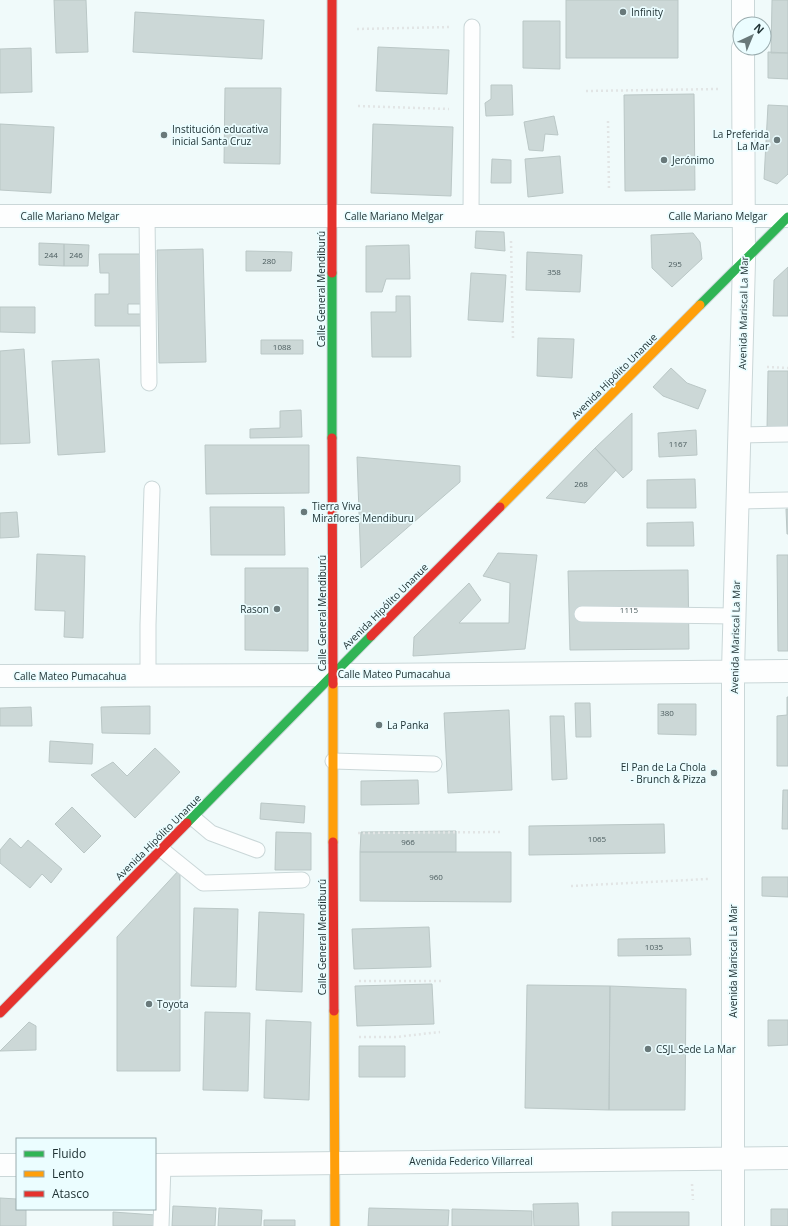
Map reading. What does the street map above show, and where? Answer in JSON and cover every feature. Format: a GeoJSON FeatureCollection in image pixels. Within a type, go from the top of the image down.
{"type":"FeatureCollection","features":[{"type":"Feature","properties":{"kind":"street","name":"Calle General Mendiburú"},"geometry":{"type":"LineString","coordinates":[[332,0],[333,981],[335,1226]]}},
{"type":"Feature","properties":{"kind":"street"},"geometry":{"type":"LineString","coordinates":[[743,0],[743,16]]}},
{"type":"Feature","properties":{"kind":"street","name":"Avenida Mariscal La Mar"},"geometry":{"type":"LineString","coordinates":[[733,1226],[734,671],[744,261],[743,56]]}},
{"type":"Feature","properties":{"kind":"street","name":"Calle Mariano Melgar"},"geometry":{"type":"LineString","coordinates":[[0,216],[788,216]]}},
{"type":"Feature","properties":{"kind":"street","name":"Avenida Hipólito Unanue"},"geometry":{"type":"LineString","coordinates":[[0,1013],[192,817],[788,216]]}},
{"type":"Feature","properties":{"kind":"street","name":"Calle Mateo Pumacahua"},"geometry":{"type":"LineString","coordinates":[[0,676],[788,671]]}},
{"type":"Feature","properties":{"kind":"street","name":"Avenida Federico Villarreal"},"geometry":{"type":"LineString","coordinates":[[159,1165],[788,1158]]}},
{"type":"Feature","properties":{"kind":"street"},"geometry":{"type":"LineString","coordinates":[[0,1165],[16,1165]]}},
{"type":"Feature","properties":{"kind":"lane"},"geometry":{"type":"LineString","coordinates":[[471,216],[472,27]]}},
{"type":"Feature","properties":{"kind":"lane"},"geometry":{"type":"LineString","coordinates":[[147,216],[149,383]]}},
{"type":"Feature","properties":{"kind":"lane"},"geometry":{"type":"LineString","coordinates":[[740,434],[788,434]]}},
{"type":"Feature","properties":{"kind":"lane"},"geometry":{"type":"LineString","coordinates":[[148,676],[152,489]]}},
{"type":"Feature","properties":{"kind":"lane"},"geometry":{"type":"LineString","coordinates":[[738,500],[788,500]]}},
{"type":"Feature","properties":{"kind":"lane"},"geometry":{"type":"LineString","coordinates":[[582,614],[735,616]]}},
{"type":"Feature","properties":{"kind":"lane"},"geometry":{"type":"LineString","coordinates":[[333,761],[434,764]]}},
{"type":"Feature","properties":{"kind":"lane"},"geometry":{"type":"LineString","coordinates":[[192,817],[211,833],[257,850]]}},
{"type":"Feature","properties":{"kind":"lane"},"geometry":{"type":"LineString","coordinates":[[161,849],[203,883],[302,880]]}},
{"type":"Feature","properties":{"kind":"lane"},"geometry":{"type":"LineString","coordinates":[[159,1165],[161,1226]]}},
{"type":"Feature","properties":{"kind":"path"},"geometry":{"type":"LineString","coordinates":[[332,29],[472,27]]}},
{"type":"Feature","properties":{"kind":"path"},"geometry":{"type":"LineString","coordinates":[[586,91],[743,89]]}},
{"type":"Feature","properties":{"kind":"path"},"geometry":{"type":"LineString","coordinates":[[332,105],[472,110]]}},
{"type":"Feature","properties":{"kind":"path"},"geometry":{"type":"LineString","coordinates":[[608,121],[610,217]]}},
{"type":"Feature","properties":{"kind":"path"},"geometry":{"type":"LineString","coordinates":[[511,216],[513,338]]}},
{"type":"Feature","properties":{"kind":"path"},"geometry":{"type":"LineString","coordinates":[[333,833],[502,832]]}},
{"type":"Feature","properties":{"kind":"path"},"geometry":{"type":"LineString","coordinates":[[571,886],[733,878]]}},
{"type":"Feature","properties":{"kind":"path"},"geometry":{"type":"LineString","coordinates":[[333,981],[444,981]]}},
{"type":"Feature","properties":{"kind":"path"},"geometry":{"type":"LineString","coordinates":[[334,1038],[396,1037],[440,1032]]}},
{"type":"Feature","properties":{"kind":"path"},"geometry":{"type":"LineString","coordinates":[[692,1182],[693,1200]]}},
{"type":"Feature","properties":{"kind":"building"},"geometry":{"type":"Polygon","coordinates":[[[54,0],[86,0],[88,52],[56,53],[54,0]]]}},
{"type":"Feature","properties":{"kind":"building"},"geometry":{"type":"Polygon","coordinates":[[[566,0],[678,0],[678,58],[566,58],[566,0]]]}},
{"type":"Feature","properties":{"kind":"building"},"geometry":{"type":"Polygon","coordinates":[[[772,0],[788,0],[788,53],[772,53],[772,0]]]}},
{"type":"Feature","properties":{"kind":"building"},"geometry":{"type":"Polygon","coordinates":[[[135,12],[264,20],[262,59],[133,52],[135,12]]]}},
{"type":"Feature","properties":{"kind":"building"},"geometry":{"type":"Polygon","coordinates":[[[523,21],[560,21],[560,69],[523,68],[523,21]]]}},
{"type":"Feature","properties":{"kind":"building"},"geometry":{"type":"Polygon","coordinates":[[[378,47],[449,50],[447,94],[376,91],[378,47]]]}},
{"type":"Feature","properties":{"kind":"building"},"geometry":{"type":"Polygon","coordinates":[[[31,48],[32,92],[0,93],[0,49],[31,48]]]}},
{"type":"Feature","properties":{"kind":"building"},"geometry":{"type":"Polygon","coordinates":[[[772,52],[788,53],[788,79],[768,78],[768,56],[772,56],[772,52]]]}},
{"type":"Feature","properties":{"kind":"building"},"geometry":{"type":"Polygon","coordinates":[[[491,85],[512,85],[513,115],[486,116],[485,103],[491,99],[491,85]]]}},
{"type":"Feature","properties":{"kind":"building"},"geometry":{"type":"Polygon","coordinates":[[[225,88],[281,88],[280,164],[224,163],[225,88]]]}},
{"type":"Feature","properties":{"kind":"building"},"geometry":{"type":"Polygon","coordinates":[[[694,94],[695,190],[625,191],[624,95],[694,94]]]}},
{"type":"Feature","properties":{"kind":"building","name":"La Preferida La Mar"},"geometry":{"type":"Polygon","coordinates":[[[768,105],[788,106],[788,174],[777,184],[764,179],[768,105]]]}},
{"type":"Feature","properties":{"kind":"building"},"geometry":{"type":"Polygon","coordinates":[[[554,116],[558,135],[545,134],[543,151],[529,150],[524,122],[554,116]]]}},
{"type":"Feature","properties":{"kind":"building"},"geometry":{"type":"Polygon","coordinates":[[[0,124],[54,127],[51,193],[0,190],[0,124]]]}},
{"type":"Feature","properties":{"kind":"building"},"geometry":{"type":"Polygon","coordinates":[[[373,124],[453,127],[451,196],[371,193],[373,124]]]}},
{"type":"Feature","properties":{"kind":"building"},"geometry":{"type":"Polygon","coordinates":[[[560,156],[563,193],[528,197],[525,159],[560,156]]]}},
{"type":"Feature","properties":{"kind":"building"},"geometry":{"type":"Polygon","coordinates":[[[492,159],[511,160],[511,183],[491,183],[492,159]]]}},
{"type":"Feature","properties":{"kind":"building"},"geometry":{"type":"Polygon","coordinates":[[[476,231],[504,232],[505,251],[475,248],[476,231]]]}},
{"type":"Feature","properties":{"kind":"building"},"geometry":{"type":"Polygon","coordinates":[[[693,233],[700,242],[702,259],[672,287],[652,268],[651,235],[693,233]]]}},
{"type":"Feature","properties":{"kind":"building"},"geometry":{"type":"Polygon","coordinates":[[[39,243],[64,244],[64,266],[39,265],[39,243]]]}},
{"type":"Feature","properties":{"kind":"building"},"geometry":{"type":"Polygon","coordinates":[[[64,244],[89,245],[88,266],[64,266],[64,244]]]}},
{"type":"Feature","properties":{"kind":"building"},"geometry":{"type":"Polygon","coordinates":[[[409,245],[410,279],[386,279],[382,292],[366,292],[366,246],[409,245]]]}},
{"type":"Feature","properties":{"kind":"building"},"geometry":{"type":"Polygon","coordinates":[[[203,249],[206,362],[159,363],[157,250],[203,249]]]}},
{"type":"Feature","properties":{"kind":"building"},"geometry":{"type":"Polygon","coordinates":[[[246,251],[292,252],[291,271],[246,271],[246,251]]]}},
{"type":"Feature","properties":{"kind":"building"},"geometry":{"type":"Polygon","coordinates":[[[527,252],[582,255],[580,292],[526,290],[527,252]]]}},
{"type":"Feature","properties":{"kind":"building"},"geometry":{"type":"Polygon","coordinates":[[[99,254],[143,254],[143,304],[128,304],[128,314],[142,314],[142,326],[95,326],[95,294],[109,294],[109,273],[100,273],[99,254]]]}},
{"type":"Feature","properties":{"kind":"building"},"geometry":{"type":"Polygon","coordinates":[[[788,267],[788,316],[773,316],[774,280],[788,267]]]}},
{"type":"Feature","properties":{"kind":"building"},"geometry":{"type":"Polygon","coordinates":[[[471,273],[506,275],[503,322],[468,320],[471,273]]]}},
{"type":"Feature","properties":{"kind":"building"},"geometry":{"type":"Polygon","coordinates":[[[396,296],[410,296],[411,357],[372,357],[371,312],[396,312],[396,296]]]}},
{"type":"Feature","properties":{"kind":"building"},"geometry":{"type":"Polygon","coordinates":[[[0,307],[35,307],[35,333],[0,332],[0,307]]]}},
{"type":"Feature","properties":{"kind":"building"},"geometry":{"type":"Polygon","coordinates":[[[538,338],[574,339],[572,378],[537,376],[538,338]]]}},
{"type":"Feature","properties":{"kind":"building"},"geometry":{"type":"Polygon","coordinates":[[[261,340],[303,340],[303,354],[261,354],[261,340]]]}},
{"type":"Feature","properties":{"kind":"building"},"geometry":{"type":"Polygon","coordinates":[[[24,349],[30,443],[0,444],[0,351],[24,349]]]}},
{"type":"Feature","properties":{"kind":"building"},"geometry":{"type":"Polygon","coordinates":[[[99,359],[105,452],[58,455],[52,361],[99,359]]]}},
{"type":"Feature","properties":{"kind":"building"},"geometry":{"type":"Polygon","coordinates":[[[671,368],[687,383],[706,390],[698,409],[663,396],[653,387],[671,368]]]}},
{"type":"Feature","properties":{"kind":"building"},"geometry":{"type":"Polygon","coordinates":[[[768,371],[788,371],[788,430],[767,429],[768,371]]]}},
{"type":"Feature","properties":{"kind":"building"},"geometry":{"type":"Polygon","coordinates":[[[301,410],[302,437],[250,438],[250,429],[280,428],[280,411],[301,410]]]}},
{"type":"Feature","properties":{"kind":"building"},"geometry":{"type":"Polygon","coordinates":[[[632,413],[632,470],[623,478],[595,448],[632,413]]]}},
{"type":"Feature","properties":{"kind":"building"},"geometry":{"type":"Polygon","coordinates":[[[696,430],[697,455],[659,457],[658,433],[696,430]]]}},
{"type":"Feature","properties":{"kind":"building"},"geometry":{"type":"Polygon","coordinates":[[[205,445],[309,445],[309,493],[206,494],[205,445]]]}},
{"type":"Feature","properties":{"kind":"building"},"geometry":{"type":"Polygon","coordinates":[[[595,448],[616,470],[585,503],[546,498],[595,448]]]}},
{"type":"Feature","properties":{"kind":"building"},"geometry":{"type":"Polygon","coordinates":[[[357,457],[460,466],[460,482],[361,568],[357,457]]]}},
{"type":"Feature","properties":{"kind":"building"},"geometry":{"type":"Polygon","coordinates":[[[695,479],[696,508],[647,508],[647,480],[695,479]]]}},
{"type":"Feature","properties":{"kind":"building"},"geometry":{"type":"Polygon","coordinates":[[[210,507],[284,507],[285,555],[211,555],[210,507]]]}},
{"type":"Feature","properties":{"kind":"building"},"geometry":{"type":"Polygon","coordinates":[[[786,509],[788,509],[788,534],[787,534],[786,509]]]}},
{"type":"Feature","properties":{"kind":"building"},"geometry":{"type":"Polygon","coordinates":[[[17,512],[19,537],[0,538],[0,513],[17,512]]]}},
{"type":"Feature","properties":{"kind":"building"},"geometry":{"type":"Polygon","coordinates":[[[693,522],[694,546],[647,546],[647,523],[693,522]]]}},
{"type":"Feature","properties":{"kind":"building"},"geometry":{"type":"Polygon","coordinates":[[[498,553],[537,555],[525,649],[413,656],[414,637],[469,583],[481,600],[459,623],[509,623],[510,583],[483,576],[498,553]]]}},
{"type":"Feature","properties":{"kind":"building"},"geometry":{"type":"Polygon","coordinates":[[[37,554],[85,556],[83,638],[64,637],[65,611],[35,610],[37,554]]]}},
{"type":"Feature","properties":{"kind":"building"},"geometry":{"type":"Polygon","coordinates":[[[777,555],[788,555],[788,651],[778,651],[777,555]]]}},
{"type":"Feature","properties":{"kind":"building","name":"Rason"},"geometry":{"type":"Polygon","coordinates":[[[245,568],[308,568],[308,651],[245,650],[245,568]]]}},
{"type":"Feature","properties":{"kind":"building"},"geometry":{"type":"Polygon","coordinates":[[[688,570],[689,649],[570,650],[568,571],[688,570]]]}},
{"type":"Feature","properties":{"kind":"building"},"geometry":{"type":"Polygon","coordinates":[[[787,697],[788,766],[777,766],[777,716],[787,715],[787,697]]]}},
{"type":"Feature","properties":{"kind":"building"},"geometry":{"type":"Polygon","coordinates":[[[575,703],[590,703],[591,737],[576,737],[575,703]]]}},
{"type":"Feature","properties":{"kind":"building"},"geometry":{"type":"Polygon","coordinates":[[[658,704],[696,704],[696,735],[658,734],[658,704]]]}},
{"type":"Feature","properties":{"kind":"building"},"geometry":{"type":"Polygon","coordinates":[[[150,706],[150,734],[102,733],[101,707],[150,706]]]}},
{"type":"Feature","properties":{"kind":"building"},"geometry":{"type":"Polygon","coordinates":[[[31,707],[32,726],[0,726],[0,708],[31,707]]]}},
{"type":"Feature","properties":{"kind":"building"},"geometry":{"type":"Polygon","coordinates":[[[509,710],[512,790],[448,793],[444,713],[509,710]]]}},
{"type":"Feature","properties":{"kind":"building"},"geometry":{"type":"Polygon","coordinates":[[[550,716],[564,716],[567,779],[552,780],[550,716]]]}},
{"type":"Feature","properties":{"kind":"building"},"geometry":{"type":"Polygon","coordinates":[[[50,741],[93,744],[92,764],[49,762],[50,741]]]}},
{"type":"Feature","properties":{"kind":"building"},"geometry":{"type":"Polygon","coordinates":[[[155,748],[180,772],[135,818],[91,775],[113,762],[127,776],[155,748]]]}},
{"type":"Feature","properties":{"kind":"building"},"geometry":{"type":"Polygon","coordinates":[[[418,780],[419,804],[361,805],[361,781],[418,780]]]}},
{"type":"Feature","properties":{"kind":"building"},"geometry":{"type":"Polygon","coordinates":[[[783,790],[788,790],[788,829],[782,829],[783,790]]]}},
{"type":"Feature","properties":{"kind":"building"},"geometry":{"type":"Polygon","coordinates":[[[261,803],[305,806],[304,823],[260,819],[261,803]]]}},
{"type":"Feature","properties":{"kind":"building"},"geometry":{"type":"Polygon","coordinates":[[[72,807],[101,836],[84,853],[55,824],[72,807]]]}},
{"type":"Feature","properties":{"kind":"building"},"geometry":{"type":"Polygon","coordinates":[[[664,824],[665,853],[529,855],[529,826],[664,824]]]}},
{"type":"Feature","properties":{"kind":"building"},"geometry":{"type":"Polygon","coordinates":[[[456,831],[456,852],[360,852],[361,832],[456,831]]]}},
{"type":"Feature","properties":{"kind":"building"},"geometry":{"type":"Polygon","coordinates":[[[276,832],[311,833],[311,870],[275,870],[276,832]]]}},
{"type":"Feature","properties":{"kind":"building"},"geometry":{"type":"Polygon","coordinates":[[[10,838],[21,848],[28,840],[62,869],[51,883],[42,874],[30,888],[0,863],[0,850],[10,838]]]}},
{"type":"Feature","properties":{"kind":"building"},"geometry":{"type":"Polygon","coordinates":[[[360,852],[511,852],[511,902],[360,901],[360,852]]]}},
{"type":"Feature","properties":{"kind":"building","name":"Toyota"},"geometry":{"type":"Polygon","coordinates":[[[180,869],[180,1071],[117,1071],[117,937],[180,869]]]}},
{"type":"Feature","properties":{"kind":"building"},"geometry":{"type":"Polygon","coordinates":[[[762,877],[788,877],[788,897],[762,896],[762,877]]]}},
{"type":"Feature","properties":{"kind":"building"},"geometry":{"type":"Polygon","coordinates":[[[194,908],[238,909],[236,987],[191,986],[194,908]]]}},
{"type":"Feature","properties":{"kind":"building"},"geometry":{"type":"Polygon","coordinates":[[[259,912],[304,914],[302,992],[256,990],[259,912]]]}},
{"type":"Feature","properties":{"kind":"building"},"geometry":{"type":"Polygon","coordinates":[[[429,927],[431,967],[354,969],[352,929],[429,927]]]}},
{"type":"Feature","properties":{"kind":"building"},"geometry":{"type":"Polygon","coordinates":[[[690,938],[691,955],[618,956],[618,939],[690,938]]]}},
{"type":"Feature","properties":{"kind":"building"},"geometry":{"type":"Polygon","coordinates":[[[432,984],[434,1024],[357,1026],[355,986],[432,984]]]}},
{"type":"Feature","properties":{"kind":"building"},"geometry":{"type":"Polygon","coordinates":[[[527,985],[610,986],[609,1110],[525,1108],[527,985]]]}},
{"type":"Feature","properties":{"kind":"building","name":"CSJL Sede La Mar"},"geometry":{"type":"Polygon","coordinates":[[[610,986],[686,989],[685,1110],[609,1110],[610,986]]]}},
{"type":"Feature","properties":{"kind":"building"},"geometry":{"type":"Polygon","coordinates":[[[205,1012],[250,1013],[248,1091],[203,1090],[205,1012]]]}},
{"type":"Feature","properties":{"kind":"building"},"geometry":{"type":"Polygon","coordinates":[[[266,1020],[311,1022],[309,1100],[264,1098],[266,1020]]]}},
{"type":"Feature","properties":{"kind":"building"},"geometry":{"type":"Polygon","coordinates":[[[768,1020],[788,1020],[788,1045],[768,1046],[768,1020]]]}},
{"type":"Feature","properties":{"kind":"building"},"geometry":{"type":"Polygon","coordinates":[[[29,1022],[36,1026],[36,1050],[0,1051],[29,1022]]]}},
{"type":"Feature","properties":{"kind":"building"},"geometry":{"type":"Polygon","coordinates":[[[359,1046],[405,1046],[405,1077],[359,1077],[359,1046]]]}},
{"type":"Feature","properties":{"kind":"building"},"geometry":{"type":"Polygon","coordinates":[[[0,1198],[16,1199],[16,1210],[26,1210],[26,1226],[0,1226],[0,1198]]]}},
{"type":"Feature","properties":{"kind":"building"},"geometry":{"type":"Polygon","coordinates":[[[578,1203],[579,1226],[534,1226],[533,1204],[578,1203]]]}},
{"type":"Feature","properties":{"kind":"building"},"geometry":{"type":"Polygon","coordinates":[[[173,1206],[216,1208],[215,1226],[172,1226],[173,1206]]]}},
{"type":"Feature","properties":{"kind":"building"},"geometry":{"type":"Polygon","coordinates":[[[219,1208],[262,1210],[261,1226],[218,1226],[219,1208]]]}},
{"type":"Feature","properties":{"kind":"building"},"geometry":{"type":"Polygon","coordinates":[[[369,1208],[449,1210],[448,1226],[368,1226],[369,1208]]]}},
{"type":"Feature","properties":{"kind":"building"},"geometry":{"type":"Polygon","coordinates":[[[452,1209],[532,1211],[532,1226],[452,1226],[452,1209]]]}},
{"type":"Feature","properties":{"kind":"building"},"geometry":{"type":"Polygon","coordinates":[[[771,1209],[788,1209],[788,1226],[771,1226],[771,1209]]]}},
{"type":"Feature","properties":{"kind":"building"},"geometry":{"type":"Polygon","coordinates":[[[113,1212],[156,1215],[156,1226],[113,1226],[113,1212]]]}},
{"type":"Feature","properties":{"kind":"building"},"geometry":{"type":"Polygon","coordinates":[[[612,1212],[689,1212],[689,1226],[612,1226],[612,1212]]]}},
{"type":"Feature","properties":{"kind":"building"},"geometry":{"type":"Polygon","coordinates":[[[264,1220],[295,1220],[295,1226],[264,1226],[264,1220]]]}},
{"type":"Feature","properties":{"kind":"traffic: fast"},"geometry":{"type":"LineString","coordinates":[[700,305],[788,217]]}},
{"type":"Feature","properties":{"kind":"traffic: fast"},"geometry":{"type":"LineString","coordinates":[[332,273],[332,438]]}},
{"type":"Feature","properties":{"kind":"traffic: fast"},"geometry":{"type":"LineString","coordinates":[[187,823],[371,636]]}},
{"type":"Feature","properties":{"kind":"traffic: slow"},"geometry":{"type":"LineString","coordinates":[[500,507],[700,305]]}},
{"type":"Feature","properties":{"kind":"traffic: slow"},"geometry":{"type":"LineString","coordinates":[[333,684],[333,842]]}},
{"type":"Feature","properties":{"kind":"traffic: slow"},"geometry":{"type":"LineString","coordinates":[[334,1011],[335,1226]]}},
{"type":"Feature","properties":{"kind":"traffic: jam"},"geometry":{"type":"LineString","coordinates":[[332,0],[332,273]]}},
{"type":"Feature","properties":{"kind":"traffic: jam"},"geometry":{"type":"LineString","coordinates":[[332,438],[333,684]]}},
{"type":"Feature","properties":{"kind":"traffic: jam"},"geometry":{"type":"LineString","coordinates":[[371,636],[500,507]]}},
{"type":"Feature","properties":{"kind":"traffic: jam"},"geometry":{"type":"LineString","coordinates":[[0,1013],[187,823]]}},
{"type":"Feature","properties":{"kind":"traffic: jam"},"geometry":{"type":"LineString","coordinates":[[333,842],[334,1011]]}},
{"type":"Feature","properties":{"kind":"place","name":"Infinity"},"geometry":{"type":"Point","coordinates":[623,12]}},
{"type":"Feature","properties":{"kind":"place","name":"Institución educativa inicial Santa Cruz"},"geometry":{"type":"Point","coordinates":[164,135]}},
{"type":"Feature","properties":{"kind":"place","name":"La Preferida La Mar"},"geometry":{"type":"Point","coordinates":[777,140]}},
{"type":"Feature","properties":{"kind":"place","name":"Jerónimo"},"geometry":{"type":"Point","coordinates":[664,160]}},
{"type":"Feature","properties":{"kind":"place","name":"Tierra Viva Miraflores Mendiburu"},"geometry":{"type":"Point","coordinates":[304,512]}},
{"type":"Feature","properties":{"kind":"place","name":"Rason"},"geometry":{"type":"Point","coordinates":[277,609]}},
{"type":"Feature","properties":{"kind":"place","name":"La Panka"},"geometry":{"type":"Point","coordinates":[379,725]}},
{"type":"Feature","properties":{"kind":"place","name":"El Pan de La Chola - Brunch & Pizza"},"geometry":{"type":"Point","coordinates":[714,773]}},
{"type":"Feature","properties":{"kind":"place","name":"Toyota"},"geometry":{"type":"Point","coordinates":[149,1004]}},
{"type":"Feature","properties":{"kind":"place","name":"CSJL Sede La Mar"},"geometry":{"type":"Point","coordinates":[648,1049]}}]}
